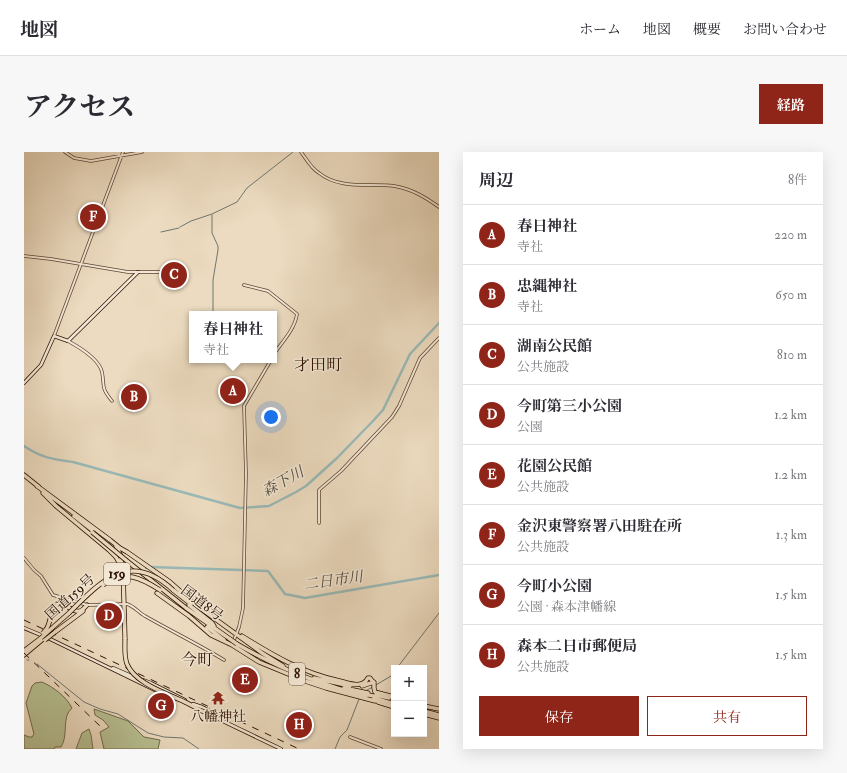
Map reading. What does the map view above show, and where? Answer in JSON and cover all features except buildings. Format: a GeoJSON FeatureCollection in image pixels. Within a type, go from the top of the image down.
{"type":"FeatureCollection","features":[{"type":"Feature","properties":{"kind":"highway","name":"国道8号"},"geometry":{"type":"LineString","coordinates":[[24,476],[153,581],[160,589],[214,626],[230,641]]}},
{"type":"Feature","properties":{"kind":"highway","name":"国道8号"},"geometry":{"type":"LineString","coordinates":[[24,476],[43,493],[93,532]]}},
{"type":"Feature","properties":{"kind":"highway","name":"8"},"geometry":{"type":"LineString","coordinates":[[37,486],[116,546],[120,554],[123,569],[126,660],[129,669],[134,675],[145,683],[202,711]]}},
{"type":"Feature","properties":{"kind":"highway","name":"8"},"geometry":{"type":"LineString","coordinates":[[43,493],[56,506],[113,553],[119,562],[123,578]]}},
{"type":"Feature","properties":{"kind":"highway"},"geometry":{"type":"LineString","coordinates":[[110,540],[170,582],[193,603],[281,666]]}},
{"type":"Feature","properties":{"kind":"highway","name":"国道159号"},"geometry":{"type":"LineString","coordinates":[[69,614],[104,581],[116,574],[138,571],[152,575],[166,584],[214,626]]}},
{"type":"Feature","properties":{"kind":"highway","name":"国道159号"},"geometry":{"type":"LineString","coordinates":[[51,630],[106,582],[116,577],[137,577],[160,589],[182,605]]}},
{"type":"Feature","properties":{"kind":"highway"},"geometry":{"type":"LineString","coordinates":[[160,589],[211,635],[230,641],[259,662],[305,681],[332,690],[375,701]]}},
{"type":"Feature","properties":{"kind":"highway"},"geometry":{"type":"LineString","coordinates":[[173,590],[220,623]]}},
{"type":"Feature","properties":{"kind":"highway","name":"159"},"geometry":{"type":"LineString","coordinates":[[24,651],[42,639],[51,630],[51,619],[55,606],[64,604],[76,611],[81,611],[87,605]]}},
{"type":"Feature","properties":{"kind":"highway","name":"159"},"geometry":{"type":"LineString","coordinates":[[24,655],[51,630],[83,612],[87,605]]}},
{"type":"Feature","properties":{"kind":"highway","name":"国道8号"},"geometry":{"type":"LineString","coordinates":[[182,605],[230,641],[238,643],[281,666],[333,687],[391,699]]}},
{"type":"Feature","properties":{"kind":"highway"},"geometry":{"type":"LineString","coordinates":[[237,634],[274,656],[307,672],[357,685],[364,683],[369,678],[372,679],[375,692],[391,699]]}},
{"type":"Feature","properties":{"kind":"highway"},"geometry":{"type":"LineString","coordinates":[[246,653],[281,666]]}},
{"type":"Feature","properties":{"kind":"highway","name":"国道8号"},"geometry":{"type":"LineString","coordinates":[[281,666],[344,688],[391,699]]}},
{"type":"Feature","properties":{"kind":"highway"},"geometry":{"type":"LineString","coordinates":[[314,678],[356,687],[374,683]]}},
{"type":"Feature","properties":{"kind":"highway"},"geometry":{"type":"LineString","coordinates":[[333,687],[391,706]]}},
{"type":"Feature","properties":{"kind":"highway"},"geometry":{"type":"LineString","coordinates":[[427,710],[439,709]]}},
{"type":"Feature","properties":{"kind":"highway"},"geometry":{"type":"LineString","coordinates":[[427,711],[439,714]]}},
{"type":"Feature","properties":{"kind":"highway"},"geometry":{"type":"LineString","coordinates":[[427,712],[439,718]]}},
{"type":"Feature","properties":{"kind":"main road"},"geometry":{"type":"LineString","coordinates":[[24,383],[41,365],[54,336],[68,342],[138,272]]}},
{"type":"Feature","properties":{"kind":"main road"},"geometry":{"type":"LineString","coordinates":[[24,628],[281,749]]}},
{"type":"Feature","properties":{"kind":"main road"},"geometry":{"type":"LineString","coordinates":[[99,663],[151,683],[192,704],[202,711]]}},
{"type":"Feature","properties":{"kind":"main road"},"geometry":{"type":"LineString","coordinates":[[192,704],[214,713]]}},
{"type":"Feature","properties":{"kind":"street"},"geometry":{"type":"LineString","coordinates":[[65,152],[74,158],[86,161],[142,152]]}},
{"type":"Feature","properties":{"kind":"street"},"geometry":{"type":"LineString","coordinates":[[54,336],[123,152]]}},
{"type":"Feature","properties":{"kind":"street"},"geometry":{"type":"LineString","coordinates":[[301,152],[314,169],[332,181],[406,189],[428,198],[439,207]]}},
{"type":"Feature","properties":{"kind":"street"},"geometry":{"type":"LineString","coordinates":[[24,256],[138,272],[181,274]]}},
{"type":"Feature","properties":{"kind":"street"},"geometry":{"type":"LineString","coordinates":[[244,285],[268,291],[297,314],[291,330],[277,350]]}},
{"type":"Feature","properties":{"kind":"street"},"geometry":{"type":"LineString","coordinates":[[319,523],[319,490],[341,471],[392,417],[399,406],[420,358],[439,338]]}},
{"type":"Feature","properties":{"kind":"street"},"geometry":{"type":"LineString","coordinates":[[68,342],[82,350],[99,366],[102,374],[104,390],[112,400]]}},
{"type":"Feature","properties":{"kind":"street"},"geometry":{"type":"LineString","coordinates":[[230,641],[237,634],[242,619],[246,515],[244,406],[269,363]]}},
{"type":"Feature","properties":{"kind":"street"},"geometry":{"type":"LineString","coordinates":[[24,558],[41,576],[53,595],[87,605],[131,605],[145,616],[224,660]]}},
{"type":"Feature","properties":{"kind":"street"},"geometry":{"type":"LineString","coordinates":[[350,737],[380,749]]}},
{"type":"Feature","properties":{"kind":"green space"},"geometry":{"type":"Polygon","coordinates":[[[42,682],[59,692],[72,708],[67,716],[65,737],[61,747],[55,747],[54,749],[24,749],[24,735],[32,737],[34,734],[26,703],[32,686],[35,683],[42,682]]]}},
{"type":"Feature","properties":{"kind":"green space"},"geometry":{"type":"Polygon","coordinates":[[[94,709],[128,721],[144,737],[160,740],[158,749],[104,749],[100,732],[109,727],[103,720],[95,715],[94,709]]]}},
{"type":"Feature","properties":{"kind":"green space"},"geometry":{"type":"Polygon","coordinates":[[[89,729],[93,749],[76,749],[82,733],[89,729]]]}},
{"type":"Feature","properties":{"kind":"waterway"},"geometry":{"type":"LineString","coordinates":[[180,227],[237,202],[247,188],[293,152]]}},
{"type":"Feature","properties":{"kind":"waterway"},"geometry":{"type":"LineString","coordinates":[[212,215],[212,233],[218,246],[213,280],[213,311]]}},
{"type":"Feature","properties":{"kind":"waterway"},"geometry":{"type":"LineString","coordinates":[[161,232],[179,228]]}},
{"type":"Feature","properties":{"kind":"waterway","name":"森下川"},"geometry":{"type":"LineString","coordinates":[[24,446],[47,457],[73,462],[240,508],[269,506],[306,486],[337,458],[372,422],[383,410],[410,354],[439,323]]}},
{"type":"Feature","properties":{"kind":"waterway","name":"二日市川"},"geometry":{"type":"LineString","coordinates":[[146,568],[268,571],[285,594],[305,598],[439,575]]}},
{"type":"Feature","properties":{"kind":"waterway"},"geometry":{"type":"LineString","coordinates":[[399,665],[439,613]]}},
{"type":"Feature","properties":{"kind":"waterway"},"geometry":{"type":"LineString","coordinates":[[37,664],[84,702],[100,709],[118,714],[148,733],[164,737],[183,738],[199,749]]}},
{"type":"Feature","properties":{"kind":"waterway"},"geometry":{"type":"LineString","coordinates":[[376,685],[391,676]]}},
{"type":"Feature","properties":{"kind":"waterway"},"geometry":{"type":"LineString","coordinates":[[367,690],[373,687]]}},
{"type":"Feature","properties":{"kind":"waterway"},"geometry":{"type":"LineString","coordinates":[[335,749],[340,737],[347,730],[359,699]]}},
{"type":"Feature","properties":{"kind":"railway"},"geometry":{"type":"LineString","coordinates":[[24,620],[299,749]]}},
{"type":"Feature","properties":{"kind":"railway"},"geometry":{"type":"LineString","coordinates":[[24,653],[101,727]]}},
{"type":"Feature","properties":{"kind":"place","name":"金沢東警察署八田駐在所"},"geometry":{"type":"Point","coordinates":[93,217]}},
{"type":"Feature","properties":{"kind":"place","name":"湖南公民館"},"geometry":{"type":"Point","coordinates":[174,275]}},
{"type":"Feature","properties":{"kind":"place","name":"春日神社"},"geometry":{"type":"Point","coordinates":[233,391]}},
{"type":"Feature","properties":{"kind":"place","name":"忠縄神社"},"geometry":{"type":"Point","coordinates":[134,397]}},
{"type":"Feature","properties":{"kind":"place","name":"今町第三小公園"},"geometry":{"type":"Point","coordinates":[109,616]}},
{"type":"Feature","properties":{"kind":"place","name":"花園公民館"},"geometry":{"type":"Point","coordinates":[245,680]}},
{"type":"Feature","properties":{"kind":"place","name":"八幡神社"},"geometry":{"type":"Point","coordinates":[218,698]}},
{"type":"Feature","properties":{"kind":"place","name":"今町小公園"},"geometry":{"type":"Point","coordinates":[161,706]}},
{"type":"Feature","properties":{"kind":"place","name":"森本二日市郵便局"},"geometry":{"type":"Point","coordinates":[299,725]}},
{"type":"Feature","properties":{"kind":"district","name":"才田町"},"geometry":{"type":"Point","coordinates":[318,365]}},
{"type":"Feature","properties":{"kind":"district","name":"今町"},"geometry":{"type":"Point","coordinates":[197,660]}}]}
